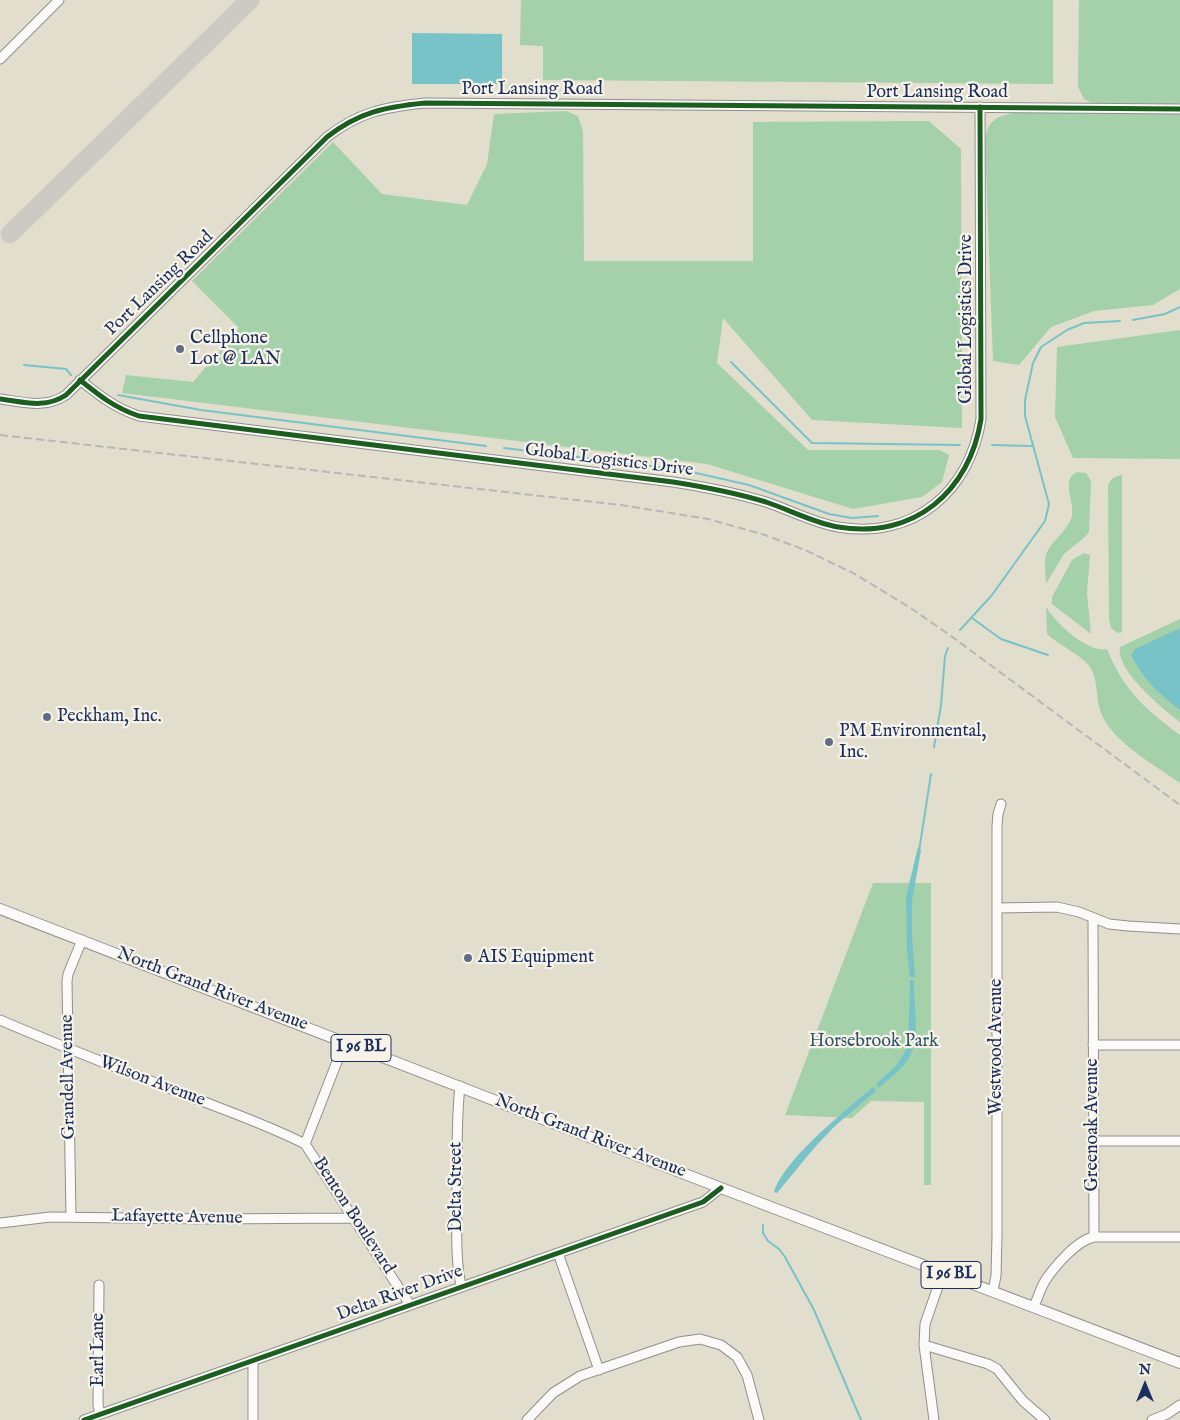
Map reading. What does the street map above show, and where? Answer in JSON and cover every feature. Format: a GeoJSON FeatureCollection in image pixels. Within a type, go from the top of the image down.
{"type":"FeatureCollection","features":[{"type":"Feature","properties":{"kind":"main road","name":"North Grand River Avenue"},"geometry":{"type":"LineString","coordinates":[[0,909],[1180,1363]]}},
{"type":"Feature","properties":{"kind":"street"},"geometry":{"type":"LineString","coordinates":[[0,59],[59,0]]}},
{"type":"Feature","properties":{"kind":"street","name":"Port Lansing Road"},"geometry":{"type":"LineString","coordinates":[[0,399],[36,404],[56,401],[66,394],[327,138],[344,125],[377,110],[425,103],[1180,109]]}},
{"type":"Feature","properties":{"kind":"street","name":"Global Logistics Drive"},"geometry":{"type":"LineString","coordinates":[[80,380],[109,403],[123,411],[139,416],[673,482],[730,492],[766,502],[837,527],[882,528],[905,521],[937,502],[955,485],[973,454],[979,435],[981,418],[980,107]]}},
{"type":"Feature","properties":{"kind":"street","name":"Westwood Avenue"},"geometry":{"type":"LineString","coordinates":[[993,1290],[996,1276],[997,1236],[997,826],[1001,804]]}},
{"type":"Feature","properties":{"kind":"street"},"geometry":{"type":"LineString","coordinates":[[997,908],[1057,907],[1078,912],[1093,919],[1128,926],[1180,929]]}},
{"type":"Feature","properties":{"kind":"street","name":"Greenoak Avenue"},"geometry":{"type":"LineString","coordinates":[[1093,919],[1094,1238]]}},
{"type":"Feature","properties":{"kind":"street","name":"Grandell Avenue"},"geometry":{"type":"LineString","coordinates":[[71,1218],[68,974],[82,940]]}},
{"type":"Feature","properties":{"kind":"street","name":"Wilson Avenue"},"geometry":{"type":"LineString","coordinates":[[0,1020],[69,1050],[242,1117],[304,1144]]}},
{"type":"Feature","properties":{"kind":"street","name":"Benton Boulevard"},"geometry":{"type":"LineString","coordinates":[[345,1042],[304,1144],[410,1305]]}},
{"type":"Feature","properties":{"kind":"street"},"geometry":{"type":"LineString","coordinates":[[1093,1045],[1180,1045]]}},
{"type":"Feature","properties":{"kind":"street","name":"Delta Street"},"geometry":{"type":"LineString","coordinates":[[460,1086],[458,1110],[457,1244],[458,1273],[461,1286]]}},
{"type":"Feature","properties":{"kind":"street"},"geometry":{"type":"LineString","coordinates":[[1094,1141],[1180,1141]]}},
{"type":"Feature","properties":{"kind":"street","name":"Delta River Drive"},"geometry":{"type":"LineString","coordinates":[[87,1419],[703,1202],[721,1188]]}},
{"type":"Feature","properties":{"kind":"street","name":"Lafayette Avenue"},"geometry":{"type":"LineString","coordinates":[[0,1223],[24,1219],[71,1218],[354,1218]]}},
{"type":"Feature","properties":{"kind":"street"},"geometry":{"type":"LineString","coordinates":[[1034,1306],[1045,1281],[1070,1251],[1088,1238],[1180,1237]]}},
{"type":"Feature","properties":{"kind":"street"},"geometry":{"type":"LineString","coordinates":[[558,1252],[599,1370]]}},
{"type":"Feature","properties":{"kind":"street"},"geometry":{"type":"LineString","coordinates":[[934,1420],[924,1345],[925,1324],[926,1316],[943,1272]]}},
{"type":"Feature","properties":{"kind":"street","name":"Earl Lane"},"geometry":{"type":"LineString","coordinates":[[99,1285],[98,1405],[100,1414]]}},
{"type":"Feature","properties":{"kind":"street"},"geometry":{"type":"LineString","coordinates":[[527,1420],[542,1402],[564,1384],[599,1370],[691,1339],[710,1341],[721,1345],[730,1351],[742,1365],[752,1392],[759,1420]]}},
{"type":"Feature","properties":{"kind":"street"},"geometry":{"type":"LineString","coordinates":[[924,1345],[988,1364],[997,1369],[1023,1401],[1045,1420]]}},
{"type":"Feature","properties":{"kind":"street"},"geometry":{"type":"LineString","coordinates":[[253,1420],[254,1361]]}},
{"type":"Feature","properties":{"kind":"street"},"geometry":{"type":"LineString","coordinates":[[1152,1420],[1167,1414],[1180,1405]]}},
{"type":"Feature","properties":{"kind":"green space"},"geometry":{"type":"Polygon","coordinates":[[[521,0],[1053,0],[1053,84],[543,80],[543,46],[520,45],[521,0]]]}},
{"type":"Feature","properties":{"kind":"green space"},"geometry":{"type":"Polygon","coordinates":[[[1079,0],[1180,0],[1180,104],[1092,103],[1084,99],[1078,87],[1079,0]]]}},
{"type":"Feature","properties":{"kind":"green space"},"geometry":{"type":"Polygon","coordinates":[[[566,111],[578,116],[583,131],[584,261],[753,261],[753,122],[929,121],[961,149],[962,428],[812,420],[723,318],[717,363],[808,450],[940,450],[949,455],[942,482],[922,497],[853,509],[707,464],[122,393],[126,375],[193,382],[239,328],[192,281],[333,142],[382,194],[467,205],[487,164],[494,114],[566,111]]]}},
{"type":"Feature","properties":{"kind":"green space"},"geometry":{"type":"Polygon","coordinates":[[[1025,111],[1180,112],[1180,289],[1153,305],[1094,311],[1051,327],[1019,365],[993,361],[985,142],[989,127],[997,118],[1025,111]]]}},
{"type":"Feature","properties":{"kind":"green space"},"geometry":{"type":"Polygon","coordinates":[[[1180,330],[1180,459],[1073,458],[1055,417],[1057,347],[1180,330]]]}},
{"type":"Feature","properties":{"kind":"green space"},"geometry":{"type":"Polygon","coordinates":[[[1077,472],[1086,473],[1091,481],[1089,532],[1064,554],[1046,584],[1045,564],[1047,552],[1064,531],[1072,516],[1069,480],[1077,472]]]}},
{"type":"Feature","properties":{"kind":"green space"},"geometry":{"type":"Polygon","coordinates":[[[1122,475],[1122,632],[1117,633],[1111,628],[1109,619],[1108,486],[1113,478],[1122,475]]]}},
{"type":"Feature","properties":{"kind":"green space"},"geometry":{"type":"Polygon","coordinates":[[[1084,553],[1090,555],[1087,593],[1091,634],[1052,604],[1052,597],[1072,560],[1084,553]]]}},
{"type":"Feature","properties":{"kind":"green space"},"geometry":{"type":"Polygon","coordinates":[[[1046,607],[1073,636],[1090,646],[1107,649],[1128,688],[1146,707],[1180,735],[1180,783],[1136,753],[1115,735],[1102,715],[1098,703],[1095,678],[1090,667],[1081,658],[1047,634],[1046,607]]]}},
{"type":"Feature","properties":{"kind":"green space"},"geometry":{"type":"Polygon","coordinates":[[[1180,619],[1180,722],[1152,699],[1132,677],[1120,656],[1120,647],[1180,619]]]}},
{"type":"Feature","properties":{"kind":"green space","name":"Horsebrook Park"},"geometry":{"type":"Polygon","coordinates":[[[873,883],[931,883],[931,1185],[924,1185],[924,1102],[871,1101],[852,1118],[785,1115],[873,883]]]}},
{"type":"Feature","properties":{"kind":"water"},"geometry":{"type":"Polygon","coordinates":[[[412,33],[502,34],[502,84],[412,84],[412,33]]]}},
{"type":"Feature","properties":{"kind":"water"},"geometry":{"type":"Polygon","coordinates":[[[1180,628],[1180,710],[1152,686],[1131,655],[1135,649],[1180,628]]]}},
{"type":"Feature","properties":{"kind":"water"},"geometry":{"type":"Polygon","coordinates":[[[918,847],[921,850],[912,901],[915,977],[910,977],[907,949],[906,897],[918,847]]]}},
{"type":"Feature","properties":{"kind":"water"},"geometry":{"type":"Polygon","coordinates":[[[910,980],[914,980],[916,1022],[912,1052],[904,1065],[879,1088],[876,1084],[895,1067],[908,1047],[910,980]]]}},
{"type":"Feature","properties":{"kind":"water"},"geometry":{"type":"Polygon","coordinates":[[[873,1087],[876,1091],[835,1126],[777,1193],[774,1192],[780,1179],[803,1150],[873,1087]]]}},
{"type":"Feature","properties":{"kind":"waterway"},"geometry":{"type":"LineString","coordinates":[[1133,320],[1165,314],[1180,307]]}},
{"type":"Feature","properties":{"kind":"waterway"},"geometry":{"type":"LineString","coordinates":[[960,630],[992,595],[1045,521],[1049,504],[1025,416],[1025,400],[1033,363],[1041,347],[1067,330],[1084,323],[1120,321]]}},
{"type":"Feature","properties":{"kind":"waterway"},"geometry":{"type":"LineString","coordinates":[[731,362],[812,443],[960,445]]}},
{"type":"Feature","properties":{"kind":"waterway"},"geometry":{"type":"LineString","coordinates":[[24,365],[66,369],[71,375]]}},
{"type":"Feature","properties":{"kind":"waterway"},"geometry":{"type":"LineString","coordinates":[[118,395],[201,410],[486,446]]}},
{"type":"Feature","properties":{"kind":"waterway"},"geometry":{"type":"LineString","coordinates":[[992,445],[1032,446]]}},
{"type":"Feature","properties":{"kind":"waterway"},"geometry":{"type":"LineString","coordinates":[[504,448],[683,470],[749,485],[829,514],[852,518],[878,516]]}},
{"type":"Feature","properties":{"kind":"waterway"},"geometry":{"type":"LineString","coordinates":[[972,618],[1001,639],[1048,655]]}},
{"type":"Feature","properties":{"kind":"waterway"},"geometry":{"type":"LineString","coordinates":[[934,747],[941,705],[945,656],[948,648]]}},
{"type":"Feature","properties":{"kind":"waterway"},"geometry":{"type":"LineString","coordinates":[[919,851],[931,774]]}},
{"type":"Feature","properties":{"kind":"waterway"},"geometry":{"type":"LineString","coordinates":[[763,1225],[763,1233],[768,1241],[779,1249],[785,1257],[814,1310],[861,1420]]}},
{"type":"Feature","properties":{"kind":"taxiway"},"geometry":{"type":"LineString","coordinates":[[10,234],[250,0]]}},
{"type":"Feature","properties":{"kind":"railway"},"geometry":{"type":"LineString","coordinates":[[0,435],[621,505],[708,519],[765,535],[805,550],[855,574],[912,609],[1180,805]]}},
{"type":"Feature","properties":{"kind":"cycle path"},"geometry":{"type":"LineString","coordinates":[[0,399],[26,403],[42,403],[50,402],[66,395],[327,137],[362,116],[397,106],[425,103],[1180,109]]}},
{"type":"Feature","properties":{"kind":"cycle path"},"geometry":{"type":"LineString","coordinates":[[80,380],[115,405],[139,416],[673,482],[720,490],[755,499],[820,523],[838,527],[866,529],[891,526],[914,518],[934,505],[951,488],[965,468],[975,445],[981,419],[980,107]]}},
{"type":"Feature","properties":{"kind":"cycle path"},"geometry":{"type":"LineString","coordinates":[[84,1420],[703,1202],[721,1188]]}},
{"type":"Feature","properties":{"kind":"place","name":"Cellphone Lot @ LAN"},"geometry":{"type":"Point","coordinates":[180,349]}},
{"type":"Feature","properties":{"kind":"place","name":"Peckham, Inc."},"geometry":{"type":"Point","coordinates":[47,717]}},
{"type":"Feature","properties":{"kind":"place","name":"PM Environmental, Inc."},"geometry":{"type":"Point","coordinates":[829,742]}},
{"type":"Feature","properties":{"kind":"place","name":"AIS Equipment"},"geometry":{"type":"Point","coordinates":[468,958]}}]}
